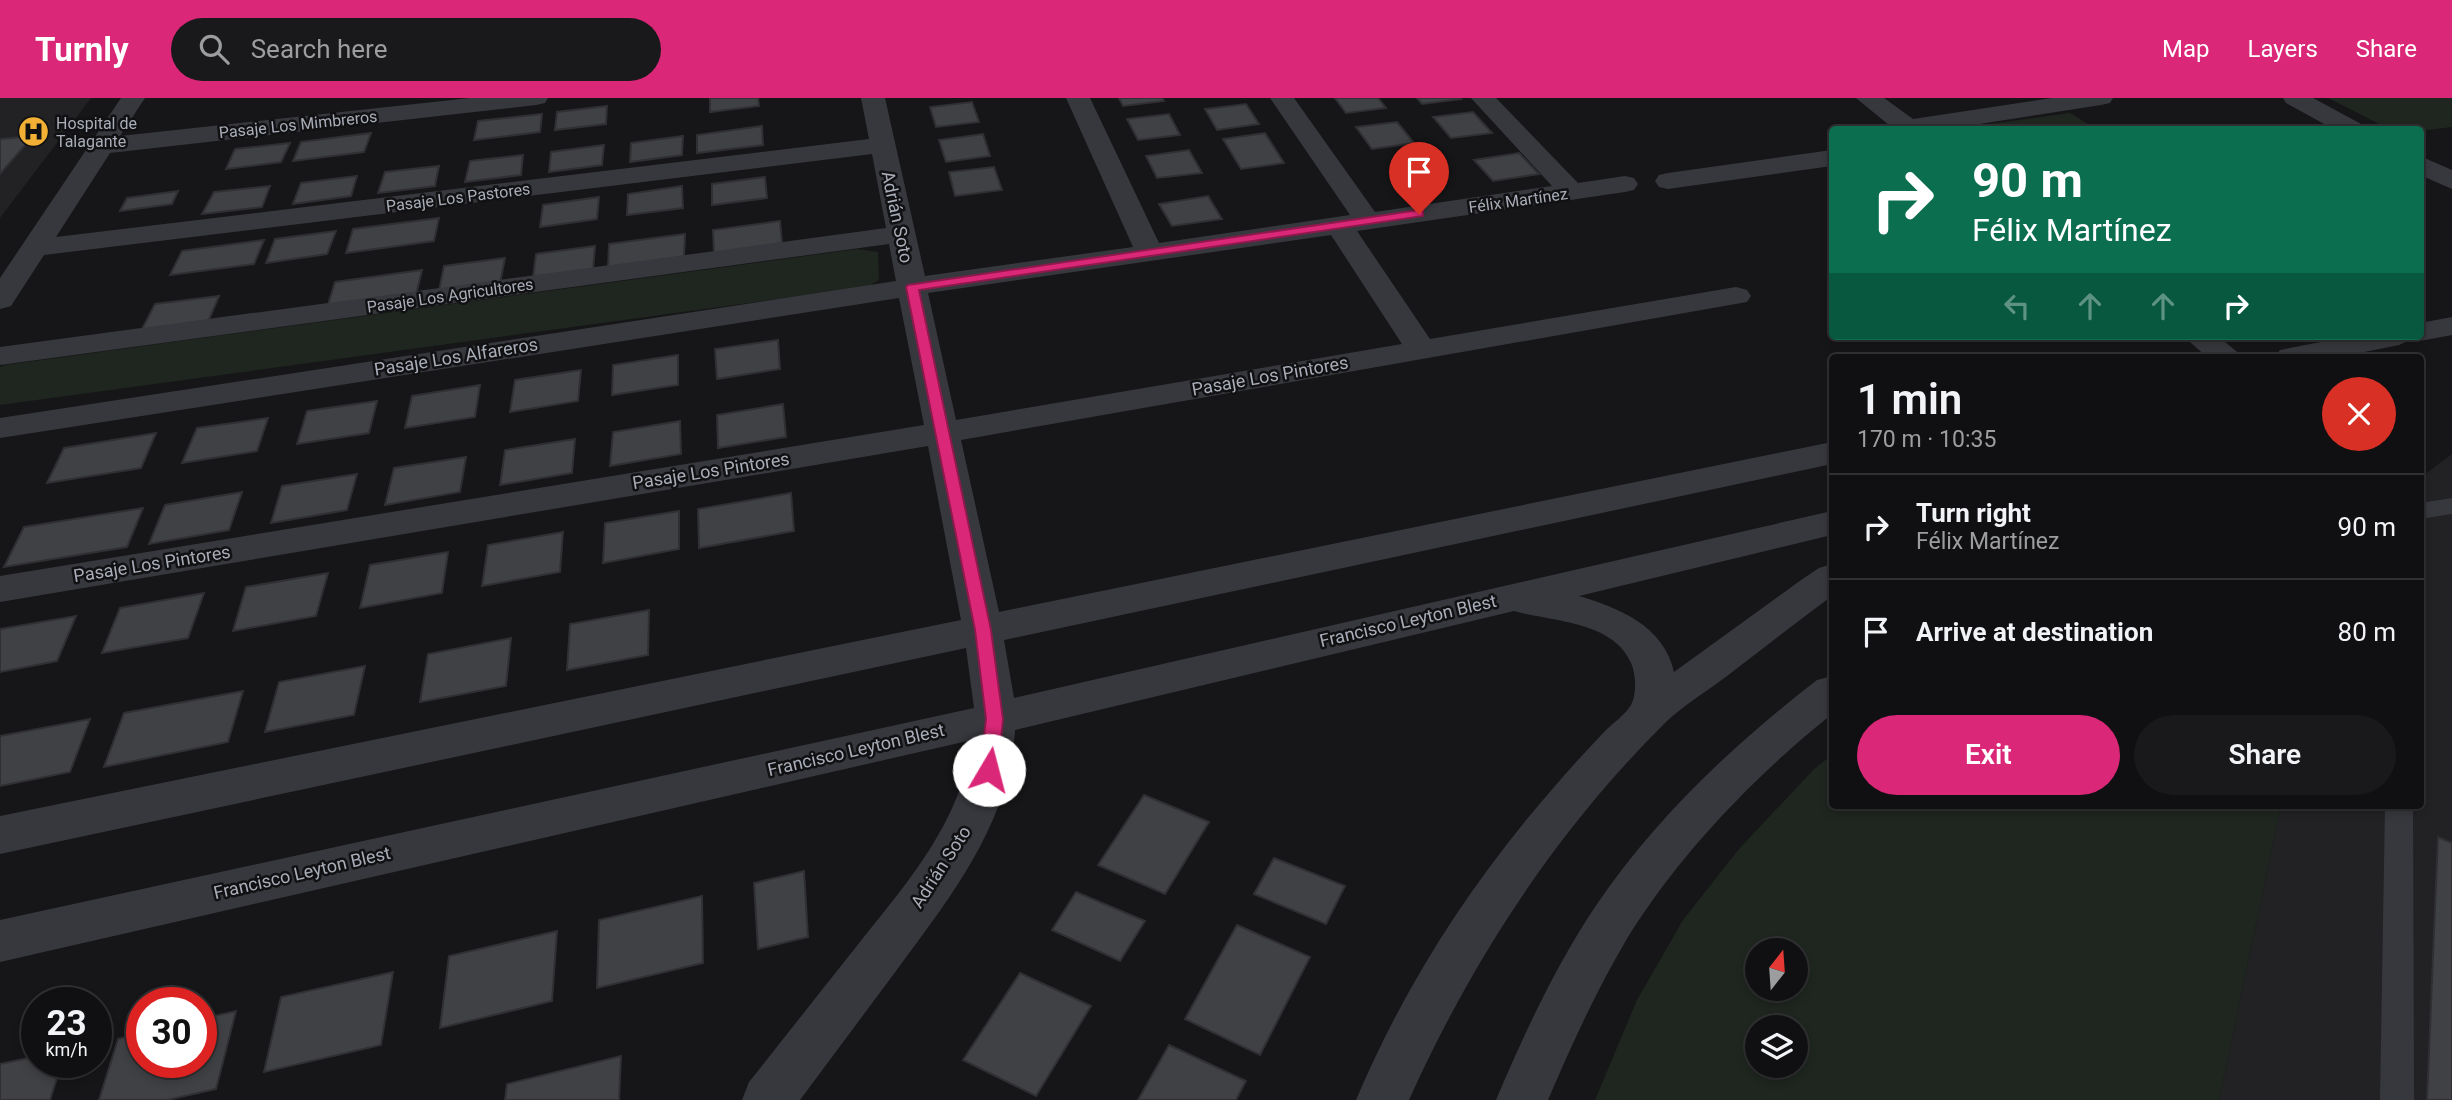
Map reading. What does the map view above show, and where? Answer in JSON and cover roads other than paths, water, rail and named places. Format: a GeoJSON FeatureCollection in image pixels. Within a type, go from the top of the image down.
{"type":"FeatureCollection","features":[{"type":"Feature","properties":{"kind":"street"},"geometry":{"type":"LineString","coordinates":[[0,300],[133,98]]}},
{"type":"Feature","properties":{"kind":"street","name":"Pasaje Los Mimbreros"},"geometry":{"type":"LineString","coordinates":[[102,146],[536,98]]}},
{"type":"Feature","properties":{"kind":"street","name":"Adrián Soto"},"geometry":{"type":"LineString","coordinates":[[768,1100],[935,882],[958,847],[975,811],[989,770],[995,719],[983,630],[873,98]]}},
{"type":"Feature","properties":{"kind":"street"},"geometry":{"type":"LineString","coordinates":[[1078,98],[1150,253]]}},
{"type":"Feature","properties":{"kind":"street"},"geometry":{"type":"LineString","coordinates":[[1282,98],[1368,221]]}},
{"type":"Feature","properties":{"kind":"street"},"geometry":{"type":"LineString","coordinates":[[1483,98],[1572,192]]}},
{"type":"Feature","properties":{"kind":"street"},"geometry":{"type":"LineString","coordinates":[[1868,98],[1907,126]]}},
{"type":"Feature","properties":{"kind":"street"},"geometry":{"type":"LineString","coordinates":[[1923,126],[2101,98]]}},
{"type":"Feature","properties":{"kind":"street"},"geometry":{"type":"LineString","coordinates":[[2295,98],[2347,126]]}},
{"type":"Feature","properties":{"kind":"street","name":"Pasaje Los Pastores"},"geometry":{"type":"LineString","coordinates":[[34,248],[882,145]]}},
{"type":"Feature","properties":{"kind":"street"},"geometry":{"type":"LineString","coordinates":[[1668,181],[1829,158]]}},
{"type":"Feature","properties":{"kind":"street"},"geometry":{"type":"LineString","coordinates":[[2424,166],[2452,181]]}},
{"type":"Feature","properties":{"kind":"street","name":"Félix Martínez"},"geometry":{"type":"LineString","coordinates":[[912,287],[1625,184]]}},
{"type":"Feature","properties":{"kind":"street"},"geometry":{"type":"LineString","coordinates":[[1339,225],[1421,351]]}},
{"type":"Feature","properties":{"kind":"street","name":"Pasaje Los Agricultores"},"geometry":{"type":"LineString","coordinates":[[0,356],[901,234]]}},
{"type":"Feature","properties":{"kind":"street","name":"Pasaje Los Alfareros"},"geometry":{"type":"LineString","coordinates":[[0,428],[912,287]]}},
{"type":"Feature","properties":{"kind":"street","name":"Pasaje Los Pintores"},"geometry":{"type":"LineString","coordinates":[[0,589],[942,433],[1736,296]]}},
{"type":"Feature","properties":{"kind":"street"},"geometry":{"type":"LineString","coordinates":[[2424,331],[2452,326]]}},
{"type":"Feature","properties":{"kind":"street"},"geometry":{"type":"LineString","coordinates":[[2204,340],[2223,354]]}},
{"type":"Feature","properties":{"kind":"street"},"geometry":{"type":"LineString","coordinates":[[2306,354],[2378,340]]}},
{"type":"Feature","properties":{"kind":"street"},"geometry":{"type":"LineString","coordinates":[[0,835],[1829,454]]}},
{"type":"Feature","properties":{"kind":"street","name":"Francisco Leyton Blest"},"geometry":{"type":"LineString","coordinates":[[0,941],[995,719],[1829,524]]}},
{"type":"Feature","properties":{"kind":"street"},"geometry":{"type":"LineString","coordinates":[[1382,1100],[1443,978],[1489,903],[1532,846],[1651,711],[1785,609],[1829,579]]}},
{"type":"Feature","properties":{"kind":"street"},"geometry":{"type":"LineString","coordinates":[[1499,599],[1567,606],[1608,621],[1629,633],[1644,649],[1654,673],[1655,700],[1651,711]]}},
{"type":"Feature","properties":{"kind":"street"},"geometry":{"type":"LineString","coordinates":[[1785,609],[1829,613]]}},
{"type":"Feature","properties":{"kind":"street"},"geometry":{"type":"LineString","coordinates":[[1522,1100],[1568,997],[1622,908],[1663,854],[1733,777],[1829,693]]}},
{"type":"Feature","properties":{"kind":"lane"},"geometry":{"type":"LineString","coordinates":[[2424,510],[2452,506]]}},
{"type":"Feature","properties":{"kind":"lane"},"geometry":{"type":"LineString","coordinates":[[2397,1100],[2399,809]]}},
{"type":"Feature","properties":{"kind":"place","name":"Hospital de Talagante"},"geometry":{"type":"Point","coordinates":[33,132]}}]}
